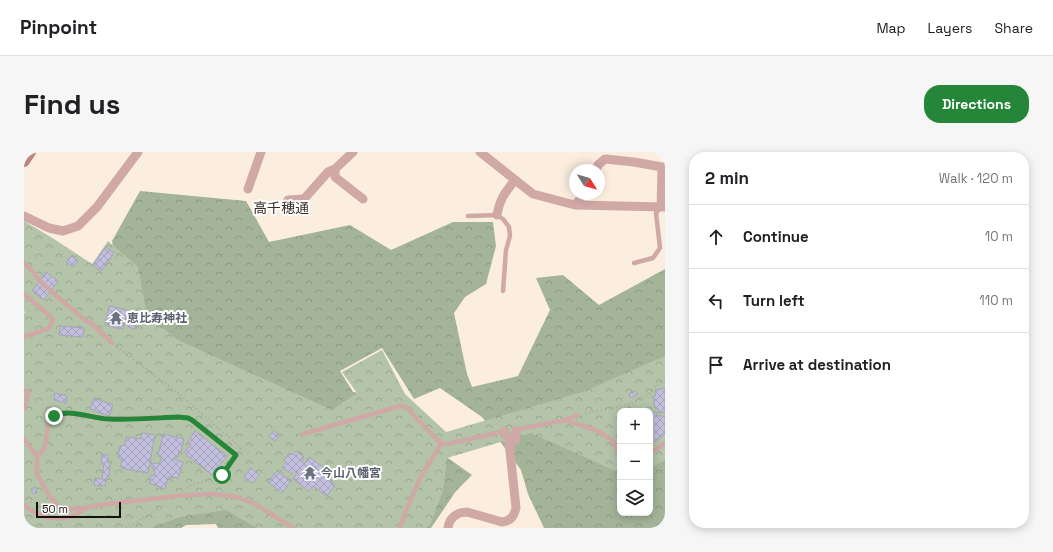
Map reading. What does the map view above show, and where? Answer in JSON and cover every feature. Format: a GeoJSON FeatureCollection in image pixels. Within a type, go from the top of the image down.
{"type":"FeatureCollection","features":[{"type":"Feature","properties":{"kind":"street"},"geometry":{"type":"LineString","coordinates":[[24,161],[30,152]]}},
{"type":"Feature","properties":{"kind":"street"},"geometry":{"type":"LineString","coordinates":[[24,216],[49,228],[63,231],[78,226],[97,208],[138,152]]}},
{"type":"Feature","properties":{"kind":"street"},"geometry":{"type":"LineString","coordinates":[[248,188],[261,152]]}},
{"type":"Feature","properties":{"kind":"street"},"geometry":{"type":"LineString","coordinates":[[288,200],[304,199],[328,172],[335,169],[353,152]]}},
{"type":"Feature","properties":{"kind":"street"},"geometry":{"type":"LineString","coordinates":[[480,152],[533,194],[575,206],[663,207],[662,167],[605,159],[599,164]]}},
{"type":"Feature","properties":{"kind":"street"},"geometry":{"type":"LineString","coordinates":[[335,169],[335,177],[363,199]]}},
{"type":"Feature","properties":{"kind":"street"},"geometry":{"type":"LineString","coordinates":[[497,215],[502,196],[515,180]]}},
{"type":"Feature","properties":{"kind":"street"},"geometry":{"type":"LineString","coordinates":[[575,206],[580,200]]}},
{"type":"Feature","properties":{"kind":"street"},"geometry":{"type":"LineString","coordinates":[[509,442],[516,440],[516,430]]}},
{"type":"Feature","properties":{"kind":"street"},"geometry":{"type":"LineString","coordinates":[[448,528],[448,524],[457,513],[467,512],[502,522],[512,518],[515,513],[516,508],[509,442],[505,431]]}},
{"type":"Feature","properties":{"kind":"lane"},"geometry":{"type":"LineString","coordinates":[[634,263],[653,258],[660,248],[656,213],[663,207]]}},
{"type":"Feature","properties":{"kind":"lane"},"geometry":{"type":"LineString","coordinates":[[468,216],[497,215],[509,227],[510,236],[506,250],[503,291]]}},
{"type":"Feature","properties":{"kind":"lane"},"geometry":{"type":"LineString","coordinates":[[25,264],[54,295],[85,320],[91,323],[112,343]]}},
{"type":"Feature","properties":{"kind":"lane"},"geometry":{"type":"LineString","coordinates":[[24,294],[50,316],[52,320],[49,328],[24,337]]}},
{"type":"Feature","properties":{"kind":"lane"},"geometry":{"type":"LineString","coordinates":[[24,391],[28,391],[28,394],[24,409]]}},
{"type":"Feature","properties":{"kind":"lane"},"geometry":{"type":"LineString","coordinates":[[303,434],[400,406],[406,407],[440,444]]}},
{"type":"Feature","properties":{"kind":"lane"},"geometry":{"type":"LineString","coordinates":[[36,456],[44,449],[48,423],[54,416],[59,414],[74,414],[108,419],[178,417]]}},
{"type":"Feature","properties":{"kind":"lane"},"geometry":{"type":"LineString","coordinates":[[440,444],[452,443],[565,420],[578,415]]}},
{"type":"Feature","properties":{"kind":"lane"},"geometry":{"type":"LineString","coordinates":[[565,420],[599,432],[614,444],[617,450]]}},
{"type":"Feature","properties":{"kind":"lane"},"geometry":{"type":"LineString","coordinates":[[24,439],[36,456],[37,474],[50,497],[57,505],[69,509],[87,508]]}},
{"type":"Feature","properties":{"kind":"lane"},"geometry":{"type":"LineString","coordinates":[[653,452],[665,443]]}},
{"type":"Feature","properties":{"kind":"lane"},"geometry":{"type":"LineString","coordinates":[[400,528],[421,476],[440,444]]}},
{"type":"Feature","properties":{"kind":"lane"},"geometry":{"type":"LineString","coordinates":[[24,505],[40,516],[67,518],[74,516],[92,506],[176,496],[212,494],[237,497],[255,504],[293,528]]}},
{"type":"Feature","properties":{"kind":"path"},"geometry":{"type":"LineString","coordinates":[[112,343],[179,394],[241,448],[250,454]]}},
{"type":"Feature","properties":{"kind":"path"},"geometry":{"type":"LineString","coordinates":[[578,415],[628,405],[649,394],[657,385],[665,381]]}},
{"type":"Feature","properties":{"kind":"path"},"geometry":{"type":"LineString","coordinates":[[178,417],[192,420],[236,455]]}},
{"type":"Feature","properties":{"kind":"path"},"geometry":{"type":"LineString","coordinates":[[222,475],[241,448]]}},
{"type":"Feature","properties":{"kind":"green space"},"geometry":{"type":"Polygon","coordinates":[[[140,191],[246,201],[269,242],[350,225],[391,250],[453,222],[493,222],[496,246],[486,284],[465,297],[454,313],[467,374],[472,387],[518,376],[550,310],[536,278],[563,275],[599,305],[665,269],[665,370],[618,399],[617,516],[653,516],[653,451],[665,448],[665,528],[544,528],[528,494],[521,470],[482,417],[440,388],[414,399],[382,348],[340,371],[353,392],[378,395],[424,441],[472,475],[456,491],[431,528],[218,528],[216,524],[186,525],[181,528],[24,528],[24,315],[115,259],[112,241],[140,191]]]}},
{"type":"Feature","properties":{"kind":"green space"},"geometry":{"type":"Polygon","coordinates":[[[24,221],[92,264],[108,241],[138,267],[147,316],[178,340],[332,410],[357,393],[342,372],[382,350],[405,394],[446,432],[582,392],[665,356],[665,460],[653,466],[653,408],[617,408],[617,472],[531,433],[447,458],[443,491],[431,523],[426,528],[257,528],[226,510],[180,517],[151,528],[24,528],[24,221]]]}},
{"type":"Feature","properties":{"kind":"building"},"geometry":{"type":"Polygon","coordinates":[[[106,247],[114,253],[101,271],[93,265],[106,247]]]}},
{"type":"Feature","properties":{"kind":"building"},"geometry":{"type":"Polygon","coordinates":[[[72,255],[78,261],[73,267],[66,262],[72,255]]]}},
{"type":"Feature","properties":{"kind":"building"},"geometry":{"type":"Polygon","coordinates":[[[46,272],[58,281],[44,300],[32,291],[46,272]]]}},
{"type":"Feature","properties":{"kind":"building","name":"恵比寿神社"},"geometry":{"type":"Polygon","coordinates":[[[109,306],[127,310],[123,329],[105,325],[109,306]]]}},
{"type":"Feature","properties":{"kind":"building"},"geometry":{"type":"Polygon","coordinates":[[[131,314],[138,315],[135,329],[128,327],[131,314]]]}},
{"type":"Feature","properties":{"kind":"building"},"geometry":{"type":"Polygon","coordinates":[[[60,326],[84,328],[83,337],[59,335],[60,326]]]}},
{"type":"Feature","properties":{"kind":"building"},"geometry":{"type":"Polygon","coordinates":[[[665,388],[665,412],[659,413],[658,408],[655,408],[653,396],[656,396],[655,390],[665,388]]]}},
{"type":"Feature","properties":{"kind":"building"},"geometry":{"type":"Polygon","coordinates":[[[635,391],[638,394],[631,398],[629,394],[635,391]]]}},
{"type":"Feature","properties":{"kind":"building"},"geometry":{"type":"Polygon","coordinates":[[[55,393],[67,396],[66,403],[54,400],[55,393]]]}},
{"type":"Feature","properties":{"kind":"building"},"geometry":{"type":"Polygon","coordinates":[[[94,398],[113,405],[109,416],[90,409],[94,398]]]}},
{"type":"Feature","properties":{"kind":"building"},"geometry":{"type":"Polygon","coordinates":[[[653,412],[656,412],[657,416],[665,416],[665,433],[656,441],[653,442],[653,412]]]}},
{"type":"Feature","properties":{"kind":"building"},"geometry":{"type":"Polygon","coordinates":[[[195,431],[227,456],[212,475],[184,453],[191,444],[188,441],[195,431]]]}},
{"type":"Feature","properties":{"kind":"building"},"geometry":{"type":"Polygon","coordinates":[[[274,431],[279,436],[275,441],[269,437],[274,431]]]}},
{"type":"Feature","properties":{"kind":"building"},"geometry":{"type":"Polygon","coordinates":[[[142,433],[155,435],[148,473],[121,468],[122,459],[118,458],[120,446],[125,445],[126,437],[141,439],[142,433]]]}},
{"type":"Feature","properties":{"kind":"building"},"geometry":{"type":"Polygon","coordinates":[[[163,434],[184,439],[181,452],[179,451],[178,457],[174,457],[174,459],[183,462],[178,478],[168,477],[165,489],[149,483],[151,475],[154,476],[155,471],[153,470],[154,467],[151,467],[153,463],[159,464],[162,457],[158,456],[163,434]]]}},
{"type":"Feature","properties":{"kind":"building","name":"今山八幡宮"},"geometry":{"type":"Polygon","coordinates":[[[296,451],[304,457],[301,461],[304,464],[309,457],[326,469],[322,475],[335,485],[327,496],[313,486],[309,491],[293,479],[298,472],[295,470],[292,474],[282,467],[286,462],[284,460],[289,453],[292,455],[296,451]]]}},
{"type":"Feature","properties":{"kind":"building"},"geometry":{"type":"Polygon","coordinates":[[[102,454],[108,455],[108,463],[110,463],[109,476],[106,478],[105,486],[94,485],[95,478],[102,479],[104,463],[101,463],[102,454]]]}},
{"type":"Feature","properties":{"kind":"building"},"geometry":{"type":"Polygon","coordinates":[[[251,468],[259,475],[253,483],[244,477],[251,468]]]}},
{"type":"Feature","properties":{"kind":"building"},"geometry":{"type":"Polygon","coordinates":[[[336,468],[343,474],[340,479],[333,473],[336,468]]]}},
{"type":"Feature","properties":{"kind":"building"},"geometry":{"type":"Polygon","coordinates":[[[277,471],[291,481],[282,493],[268,482],[277,471]]]}},
{"type":"Feature","properties":{"kind":"building"},"geometry":{"type":"Polygon","coordinates":[[[36,487],[37,493],[33,494],[31,489],[36,487]]]}},
{"type":"Feature","properties":{"kind":"place","name":"恵比寿神社"},"geometry":{"type":"Point","coordinates":[116,318]}},
{"type":"Feature","properties":{"kind":"place","name":"今山八幡宮"},"geometry":{"type":"Point","coordinates":[310,473]}},
{"type":"Feature","properties":{"kind":"district","name":"高千穂通"},"geometry":{"type":"Point","coordinates":[281,208]}},
{"type":"Feature","properties":{"kind":"route"},"geometry":{"type":"LineString","coordinates":[[54,416],[68,413],[108,419],[188,418],[236,455],[222,475]]}}]}
